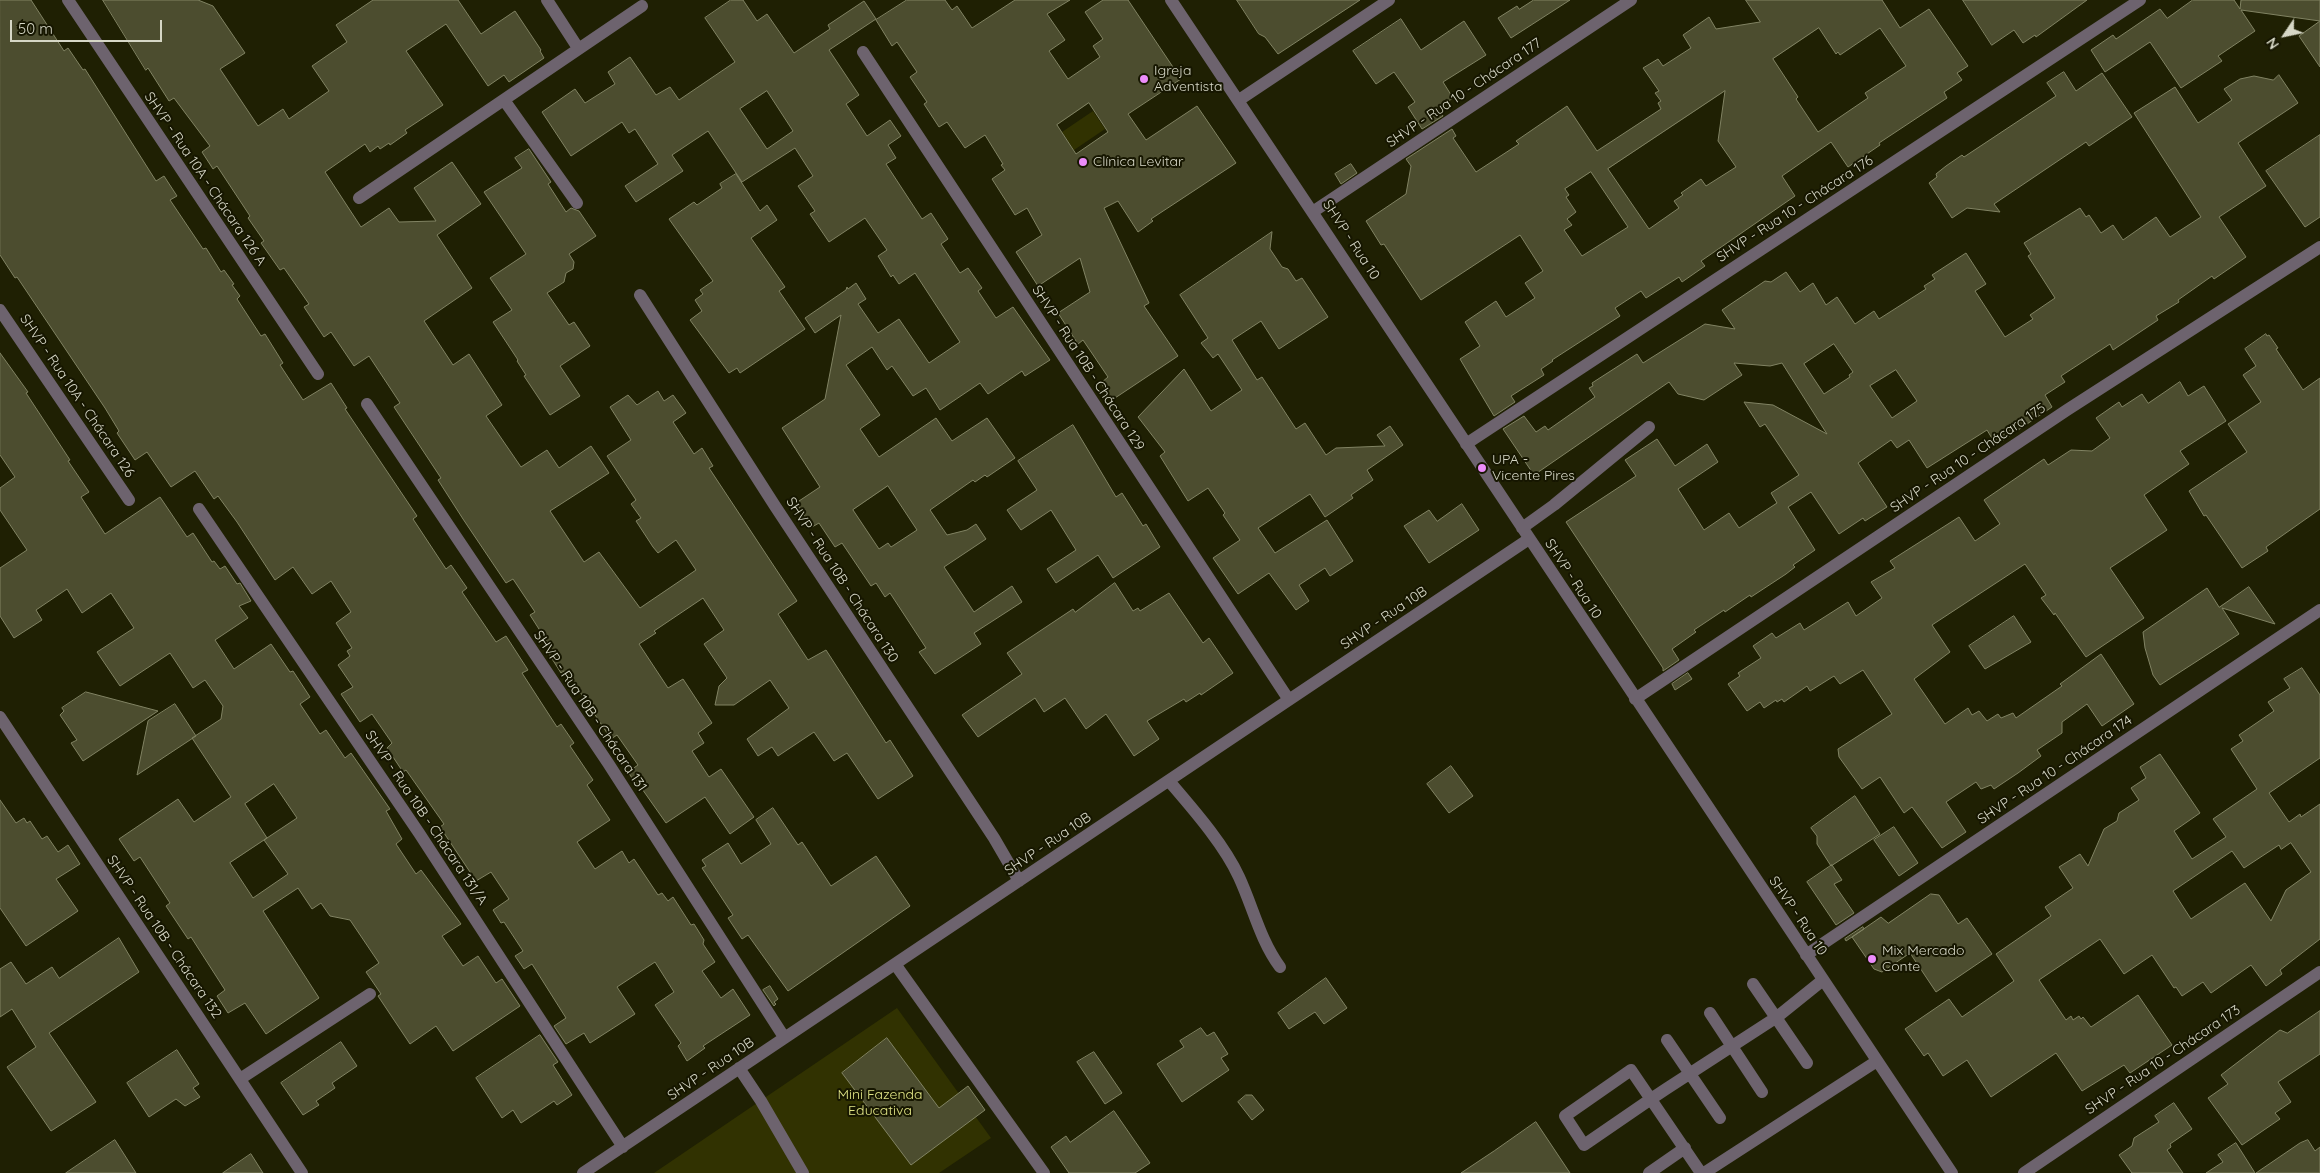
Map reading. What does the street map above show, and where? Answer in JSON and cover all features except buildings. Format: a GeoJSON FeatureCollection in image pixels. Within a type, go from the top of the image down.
{"type":"FeatureCollection","features":[{"type":"Feature","properties":{"kind":"street","name":"SHVP - Rua 10A - Chácara 126 A"},"geometry":{"type":"LineString","coordinates":[[68,0],[318,374]]}},
{"type":"Feature","properties":{"kind":"street"},"geometry":{"type":"LineString","coordinates":[[547,0],[578,48]]}},
{"type":"Feature","properties":{"kind":"street","name":"SHVP - Rua 10"},"geometry":{"type":"LineString","coordinates":[[1171,0],[1314,211],[1635,699],[1952,1173]]}},
{"type":"Feature","properties":{"kind":"street"},"geometry":{"type":"LineString","coordinates":[[1239,100],[1390,0]]}},
{"type":"Feature","properties":{"kind":"street","name":"SHVP - Rua 10 - Chácara 177"},"geometry":{"type":"LineString","coordinates":[[1314,211],[1631,0]]}},
{"type":"Feature","properties":{"kind":"street","name":"SHVP - Rua 10 - Chácara 176"},"geometry":{"type":"LineString","coordinates":[[1466,444],[2140,0]]}},
{"type":"Feature","properties":{"kind":"street"},"geometry":{"type":"LineString","coordinates":[[358,198],[642,6]]}},
{"type":"Feature","properties":{"kind":"street","name":"SHVP - Rua 10B - Chácara 129"},"geometry":{"type":"LineString","coordinates":[[863,52],[1289,700]]}},
{"type":"Feature","properties":{"kind":"street"},"geometry":{"type":"LineString","coordinates":[[504,100],[577,203]]}},
{"type":"Feature","properties":{"kind":"street","name":"SHVP - Rua 10 - Chácara 175"},"geometry":{"type":"LineString","coordinates":[[1635,699],[2067,410],[2320,247]]}},
{"type":"Feature","properties":{"kind":"street","name":"SHVP - Rua 10B - Chácara 130"},"geometry":{"type":"LineString","coordinates":[[640,295],[775,506],[994,838],[1019,881]]}},
{"type":"Feature","properties":{"kind":"street","name":"SHVP - Rua 10A - Chácara 126"},"geometry":{"type":"LineString","coordinates":[[0,310],[129,500]]}},
{"type":"Feature","properties":{"kind":"street","name":"SHVP - Rua 10B - Chácara 131"},"geometry":{"type":"LineString","coordinates":[[367,404],[608,763],[784,1037]]}},
{"type":"Feature","properties":{"kind":"street","name":"SHVP - Rua 10B"},"geometry":{"type":"LineString","coordinates":[[583,1173],[1289,700],[1526,534],[1554,505],[1649,428]]}},
{"type":"Feature","properties":{"kind":"street","name":"SHVP - Rua 10B - Chácara 131/A"},"geometry":{"type":"LineString","coordinates":[[199,509],[419,833],[623,1147]]}},
{"type":"Feature","properties":{"kind":"street","name":"SHVP - Rua 10 - Chácara 174"},"geometry":{"type":"LineString","coordinates":[[1806,955],[2320,610]]}},
{"type":"Feature","properties":{"kind":"street","name":"SHVP - Rua 10B - Chácara 132"},"geometry":{"type":"LineString","coordinates":[[0,717],[302,1173]]}},
{"type":"Feature","properties":{"kind":"street"},"geometry":{"type":"LineString","coordinates":[[1169,781],[1201,818],[1238,875],[1268,950],[1280,967]]}},
{"type":"Feature","properties":{"kind":"street"},"geometry":{"type":"LineString","coordinates":[[894,964],[1044,1173]]}},
{"type":"Feature","properties":{"kind":"street","name":"SHVP - Rua 10 - Chácara 173"},"geometry":{"type":"LineString","coordinates":[[2024,1173],[2320,972]]}},
{"type":"Feature","properties":{"kind":"street"},"geometry":{"type":"LineString","coordinates":[[1823,980],[1777,1018],[1651,1099],[1584,1145],[1565,1116],[1632,1070],[1651,1099],[1684,1148],[1703,1173],[1877,1062]]}},
{"type":"Feature","properties":{"kind":"street"},"geometry":{"type":"LineString","coordinates":[[1753,984],[1806,1062]]}},
{"type":"Feature","properties":{"kind":"street"},"geometry":{"type":"LineString","coordinates":[[240,1079],[370,994]]}},
{"type":"Feature","properties":{"kind":"street"},"geometry":{"type":"LineString","coordinates":[[1710,1014],[1762,1092]]}},
{"type":"Feature","properties":{"kind":"street"},"geometry":{"type":"LineString","coordinates":[[1667,1040],[1720,1118]]}},
{"type":"Feature","properties":{"kind":"street"},"geometry":{"type":"LineString","coordinates":[[739,1068],[761,1101],[803,1173]]}},
{"type":"Feature","properties":{"kind":"street"},"geometry":{"type":"LineString","coordinates":[[1650,1173],[1684,1148]]}},
{"type":"Feature","properties":{"kind":"green space"},"geometry":{"type":"Polygon","coordinates":[[[1093,111],[1105,129],[1074,150],[1062,132],[1093,111]]]}},
{"type":"Feature","properties":{"kind":"green space","name":"Mini Fazenda Educativa"},"geometry":{"type":"Polygon","coordinates":[[[897,1008],[991,1138],[939,1173],[654,1173],[897,1008]]]}},
{"type":"Feature","properties":{"kind":"place","name":"Igreja Adventista"},"geometry":{"type":"Point","coordinates":[1144,79]}},
{"type":"Feature","properties":{"kind":"place","name":"Clínica Levitar"},"geometry":{"type":"Point","coordinates":[1083,162]}},
{"type":"Feature","properties":{"kind":"place","name":"UPA - Vicente Pires"},"geometry":{"type":"Point","coordinates":[1482,468]}},
{"type":"Feature","properties":{"kind":"place","name":"Mix Mercado Conte"},"geometry":{"type":"Point","coordinates":[1872,959]}}]}
